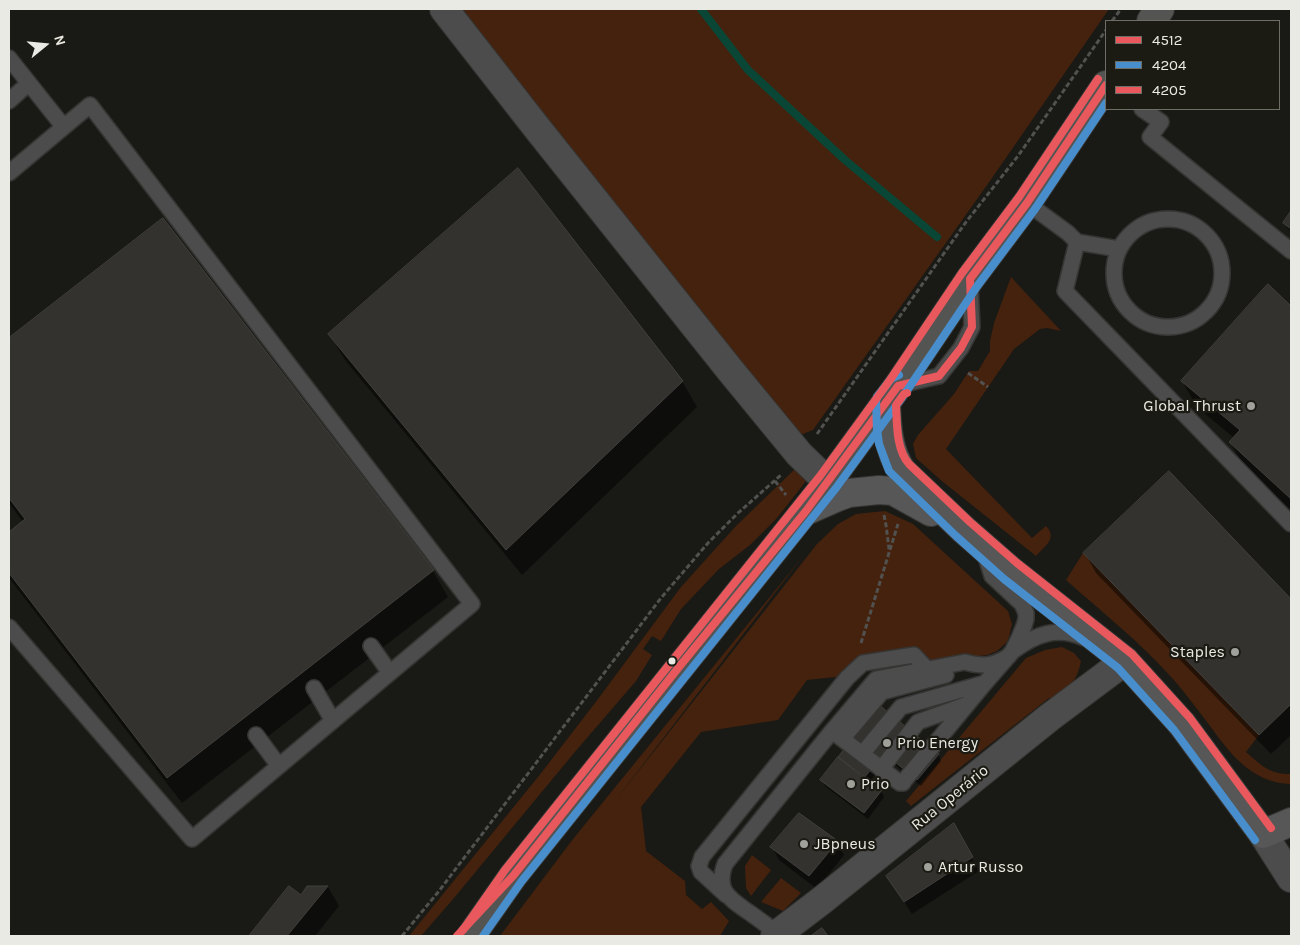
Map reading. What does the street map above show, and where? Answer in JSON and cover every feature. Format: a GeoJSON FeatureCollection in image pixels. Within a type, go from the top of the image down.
{"type":"FeatureCollection","features":[{"type":"Feature","properties":{"kind":"main road"},"geometry":{"type":"LineString","coordinates":[[1152,20],[1160,9]]}},
{"type":"Feature","properties":{"kind":"main road"},"geometry":{"type":"LineString","coordinates":[[470,936],[512,876],[673,674],[798,506],[828,482],[892,394],[970,279],[1027,203],[1105,86]]}},
{"type":"Feature","properties":{"kind":"main road"},"geometry":{"type":"LineString","coordinates":[[457,936],[512,876]]}},
{"type":"Feature","properties":{"kind":"street"},"geometry":{"type":"LineString","coordinates":[[444,9],[730,370],[800,454],[828,482]]}},
{"type":"Feature","properties":{"kind":"street"},"geometry":{"type":"LineString","coordinates":[[892,394],[887,429],[889,442],[897,465],[972,537],[1011,571],[1125,661],[1182,724],[1262,834],[1291,878]]}},
{"type":"Feature","properties":{"kind":"street"},"geometry":{"type":"LineString","coordinates":[[798,506],[849,493],[886,490],[899,495],[972,537]]}},
{"type":"Feature","properties":{"kind":"street","name":"Rua Operário"},"geometry":{"type":"LineString","coordinates":[[777,935],[1050,717],[1125,661]]}},
{"type":"Feature","properties":{"kind":"street"},"geometry":{"type":"LineString","coordinates":[[1262,834],[1291,822]]}},
{"type":"Feature","properties":{"kind":"lane"},"geometry":{"type":"LineString","coordinates":[[9,58],[63,126]]}},
{"type":"Feature","properties":{"kind":"lane"},"geometry":{"type":"LineString","coordinates":[[9,101],[29,83]]}},
{"type":"Feature","properties":{"kind":"lane"},"geometry":{"type":"LineString","coordinates":[[9,172],[90,105],[472,604],[192,839],[9,627]]}},
{"type":"Feature","properties":{"kind":"lane"},"geometry":{"type":"LineString","coordinates":[[1143,110],[1161,122],[1150,137],[1291,251]]}},
{"type":"Feature","properties":{"kind":"lane"},"geometry":{"type":"LineString","coordinates":[[1027,203],[1078,242],[1119,250]]}},
{"type":"Feature","properties":{"kind":"lane"},"geometry":{"type":"LineString","coordinates":[[1162,219],[1181,220],[1198,228],[1211,241],[1220,257],[1222,276],[1218,294],[1209,308],[1196,320],[1179,326],[1162,327],[1146,322],[1132,312],[1121,299],[1115,283],[1114,266],[1119,250],[1130,234],[1145,224],[1162,219]]}},
{"type":"Feature","properties":{"kind":"lane"},"geometry":{"type":"LineString","coordinates":[[1078,242],[1065,291],[1288,518]]}},
{"type":"Feature","properties":{"kind":"lane"},"geometry":{"type":"LineString","coordinates":[[837,734],[900,783],[903,783],[966,705],[1011,654],[1024,626],[1026,613],[1022,604],[992,576],[972,537]]}},
{"type":"Feature","properties":{"kind":"lane"},"geometry":{"type":"LineString","coordinates":[[837,734],[882,692],[979,666],[998,663],[1034,637],[1054,632],[1066,632],[1090,641],[1098,640]]}},
{"type":"Feature","properties":{"kind":"lane"},"geometry":{"type":"LineString","coordinates":[[371,646],[390,673]]}},
{"type":"Feature","properties":{"kind":"lane"},"geometry":{"type":"LineString","coordinates":[[777,935],[732,901],[701,872],[702,857],[847,678],[863,663],[914,654],[927,669]]}},
{"type":"Feature","properties":{"kind":"lane"},"geometry":{"type":"LineString","coordinates":[[732,901],[725,893],[722,885],[722,872],[725,864],[837,734],[876,679],[965,662],[979,666]]}},
{"type":"Feature","properties":{"kind":"lane"},"geometry":{"type":"LineString","coordinates":[[862,754],[901,707],[985,683]]}},
{"type":"Feature","properties":{"kind":"lane"},"geometry":{"type":"LineString","coordinates":[[314,688],[333,720]]}},
{"type":"Feature","properties":{"kind":"lane"},"geometry":{"type":"LineString","coordinates":[[882,769],[918,722],[966,705]]}},
{"type":"Feature","properties":{"kind":"lane"},"geometry":{"type":"LineString","coordinates":[[256,735],[279,766]]}},
{"type":"Feature","properties":{"kind":"path"},"geometry":{"type":"LineString","coordinates":[[1113,20],[1121,9]]}},
{"type":"Feature","properties":{"kind":"path"},"geometry":{"type":"LineString","coordinates":[[402,936],[439,891],[661,598],[708,543],[737,514],[775,481],[808,446],[826,423],[966,222],[1018,156],[1105,31]]}},
{"type":"Feature","properties":{"kind":"path"},"geometry":{"type":"LineString","coordinates":[[968,372],[988,387]]}},
{"type":"Feature","properties":{"kind":"path"},"geometry":{"type":"LineString","coordinates":[[775,481],[798,506]]}},
{"type":"Feature","properties":{"kind":"path"},"geometry":{"type":"LineString","coordinates":[[882,510],[889,552]]}},
{"type":"Feature","properties":{"kind":"path"},"geometry":{"type":"LineString","coordinates":[[861,644],[898,524]]}},
{"type":"Feature","properties":{"kind":"shaded area"},"geometry":{"type":"Polygon","coordinates":[[[458,9],[1109,9],[813,430],[803,434],[789,433],[458,9]]]}},
{"type":"Feature","properties":{"kind":"shaded area"},"geometry":{"type":"Polygon","coordinates":[[[1011,277],[1061,331],[1047,328],[1040,329],[1014,349],[946,449],[1032,538],[1046,526],[1051,534],[1049,542],[1036,556],[943,482],[916,458],[913,444],[918,435],[954,394],[969,371],[978,371],[990,351],[994,323],[1011,277]]]}},
{"type":"Feature","properties":{"kind":"shaded area"},"geometry":{"type":"Polygon","coordinates":[[[795,469],[807,480],[777,518],[750,545],[719,569],[681,609],[661,641],[652,636],[643,649],[652,655],[636,681],[421,936],[409,936],[542,772],[681,587],[736,526],[795,469]]]}},
{"type":"Feature","properties":{"kind":"shaded area"},"geometry":{"type":"Polygon","coordinates":[[[885,511],[913,524],[1008,611],[1012,624],[1007,642],[997,651],[987,655],[930,662],[916,650],[845,676],[807,680],[778,720],[701,732],[641,807],[646,851],[685,881],[686,895],[702,909],[711,902],[729,921],[720,936],[500,936],[573,839],[804,555],[615,801],[817,544],[838,524],[856,514],[885,511]]]}},
{"type":"Feature","properties":{"kind":"shaded area"},"geometry":{"type":"Polygon","coordinates":[[[1083,553],[1259,735],[1246,752],[1271,771],[1291,774],[1291,784],[1284,784],[1264,778],[1240,762],[1160,665],[1066,580],[1083,553]]]}},
{"type":"Feature","properties":{"kind":"shaded area"},"geometry":{"type":"Polygon","coordinates":[[[1062,647],[1074,653],[1081,661],[1075,679],[1068,688],[1055,701],[1049,698],[911,806],[906,801],[1026,658],[1045,650],[1062,647]]]}},
{"type":"Feature","properties":{"kind":"shaded area"},"geometry":{"type":"Polygon","coordinates":[[[752,855],[771,870],[751,896],[746,888],[745,866],[752,855]]]}},
{"type":"Feature","properties":{"kind":"shaded area"},"geometry":{"type":"Polygon","coordinates":[[[781,878],[801,893],[783,911],[761,902],[781,878]]]}},
{"type":"Feature","properties":{"kind":"building"},"geometry":{"type":"Polygon","coordinates":[[[518,168],[683,381],[506,550],[328,334],[518,168]]]}},
{"type":"Feature","properties":{"kind":"building"},"geometry":{"type":"Polygon","coordinates":[[[1291,211],[1291,229],[1283,223],[1291,211]]]}},
{"type":"Feature","properties":{"kind":"building"},"geometry":{"type":"Polygon","coordinates":[[[163,218],[434,570],[167,778],[9,573],[9,532],[25,519],[9,498],[9,338],[163,218]]]}},
{"type":"Feature","properties":{"kind":"building","name":"Global Thrust"},"geometry":{"type":"Polygon","coordinates":[[[1268,284],[1291,306],[1291,499],[1229,442],[1240,430],[1181,381],[1268,284]]]}},
{"type":"Feature","properties":{"kind":"building","name":"Staples"},"geometry":{"type":"Polygon","coordinates":[[[1169,471],[1291,599],[1291,704],[1259,735],[1083,553],[1169,471]]]}},
{"type":"Feature","properties":{"kind":"building","name":"Prio Energy"},"geometry":{"type":"Polygon","coordinates":[[[862,691],[939,754],[917,780],[884,753],[864,778],[838,757],[857,733],[862,691]]]}},
{"type":"Feature","properties":{"kind":"building"},"geometry":{"type":"Polygon","coordinates":[[[838,757],[882,790],[864,813],[820,780],[838,757]]]}},
{"type":"Feature","properties":{"kind":"building","name":"JBpneus"},"geometry":{"type":"Polygon","coordinates":[[[799,813],[838,841],[809,876],[770,847],[799,813]]]}},
{"type":"Feature","properties":{"kind":"building","name":"Artur Russo"},"geometry":{"type":"Polygon","coordinates":[[[954,823],[973,857],[904,902],[886,876],[954,823]]]}},
{"type":"Feature","properties":{"kind":"building"},"geometry":{"type":"Polygon","coordinates":[[[289,886],[301,895],[307,886],[328,886],[287,936],[249,936],[289,886]]]}},
{"type":"Feature","properties":{"kind":"building"},"geometry":{"type":"Polygon","coordinates":[[[822,928],[828,936],[811,936],[822,928]]]}},
{"type":"Feature","properties":{"kind":"waterway"},"geometry":{"type":"LineString","coordinates":[[701,9],[748,70],[845,160],[937,237]]}},
{"type":"Feature","properties":{"kind":"transit line","name":"4205"},"geometry":{"type":"LineString","coordinates":[[463,930],[505,870],[820,476],[890,380],[962,273],[1019,197],[1098,79]]}},
{"type":"Feature","properties":{"kind":"transit line","name":"4512"},"geometry":{"type":"LineString","coordinates":[[457,936],[513,876],[806,511],[898,386],[939,376],[961,348],[972,327],[970,279],[1027,203],[1105,86]]}},
{"type":"Feature","properties":{"kind":"transit line","name":"4204"},"geometry":{"type":"LineString","coordinates":[[483,936],[521,882],[836,488],[906,392],[978,285],[1035,209],[1105,104]]}},
{"type":"Feature","properties":{"kind":"transit line","name":"4204"},"geometry":{"type":"LineString","coordinates":[[899,375],[891,379],[876,401],[879,444],[889,471],[956,536],[1004,579],[1118,668],[1174,730],[1255,840]]}},
{"type":"Feature","properties":{"kind":"transit line","name":"4205"},"geometry":{"type":"LineString","coordinates":[[907,393],[904,394],[896,405],[899,444],[909,464],[970,522],[1017,563],[1132,654],[1190,718],[1271,828]]}},
{"type":"Feature","properties":{"kind":"place","name":"Global Thrust"},"geometry":{"type":"Point","coordinates":[1251,406]}},
{"type":"Feature","properties":{"kind":"place","name":"Staples"},"geometry":{"type":"Point","coordinates":[1235,652]}},
{"type":"Feature","properties":{"kind":"place","name":"Prio Energy"},"geometry":{"type":"Point","coordinates":[887,743]}},
{"type":"Feature","properties":{"kind":"place","name":"Prio"},"geometry":{"type":"Point","coordinates":[851,784]}},
{"type":"Feature","properties":{"kind":"place","name":"JBpneus"},"geometry":{"type":"Point","coordinates":[804,844]}},
{"type":"Feature","properties":{"kind":"place","name":"Artur Russo"},"geometry":{"type":"Point","coordinates":[928,867]}}]}
